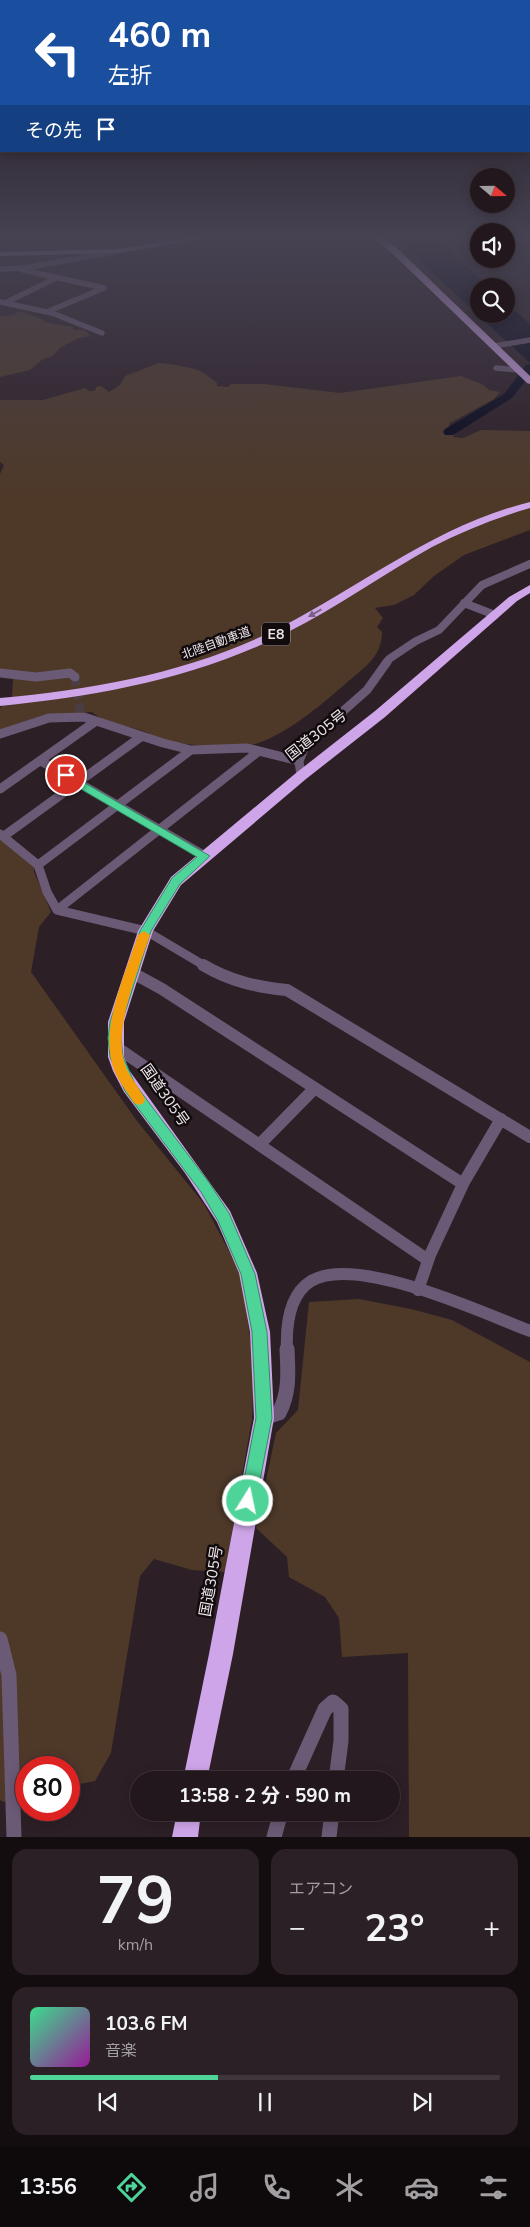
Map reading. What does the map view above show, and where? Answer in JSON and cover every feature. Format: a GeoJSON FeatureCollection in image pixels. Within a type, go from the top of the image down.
{"type":"FeatureCollection","features":[{"type":"Feature","properties":{"kind":"highway"},"geometry":{"type":"LineString","coordinates":[[470,323],[530,381]]}},
{"type":"Feature","properties":{"kind":"highway","name":"北陸自動車道"},"geometry":{"type":"LineString","coordinates":[[0,693],[94,682],[153,669],[213,650],[272,625],[395,554],[443,529],[478,514],[530,498]]}},
{"type":"Feature","properties":{"kind":"highway","name":"北陸自動車道"},"geometry":{"type":"LineString","coordinates":[[0,702],[66,695],[118,686],[222,657],[254,645],[312,615],[429,544],[478,523],[530,505]]}},
{"type":"Feature","properties":{"kind":"highway","name":"国道305号"},"geometry":{"type":"LineString","coordinates":[[198,1771],[222,1654],[264,1418],[260,1332],[248,1274],[224,1217],[206,1188],[130,1087],[121,1071],[116,1047],[116,1022],[146,931],[176,881],[300,768],[380,714],[495,615],[530,588]]}},
{"type":"Feature","properties":{"kind":"highway"},"geometry":{"type":"LineString","coordinates":[[185,1837],[188,1821]]}},
{"type":"Feature","properties":{"kind":"street"},"geometry":{"type":"LineString","coordinates":[[76,323],[102,333]]}},
{"type":"Feature","properties":{"kind":"street"},"geometry":{"type":"LineString","coordinates":[[494,346],[530,340]]}},
{"type":"Feature","properties":{"kind":"street"},"geometry":{"type":"LineString","coordinates":[[496,368],[519,371]]}},
{"type":"Feature","properties":{"kind":"street"},"geometry":{"type":"LineString","coordinates":[[0,734],[49,718],[80,714],[142,736],[191,750],[247,748],[259,750],[300,768],[306,744],[367,690],[389,660],[416,641],[439,630],[482,585],[530,564]]}},
{"type":"Feature","properties":{"kind":"street"},"geometry":{"type":"LineString","coordinates":[[464,603],[495,615]]}},
{"type":"Feature","properties":{"kind":"street"},"geometry":{"type":"LineString","coordinates":[[0,673],[36,677],[70,673],[75,677]]}},
{"type":"Feature","properties":{"kind":"street"},"geometry":{"type":"LineString","coordinates":[[0,789],[41,762],[96,721]]}},
{"type":"Feature","properties":{"kind":"street"},"geometry":{"type":"LineString","coordinates":[[142,736],[2,835],[38,865],[47,892],[57,910],[146,931],[222,976],[253,986],[287,990],[530,1137]]}},
{"type":"Feature","properties":{"kind":"street"},"geometry":{"type":"LineString","coordinates":[[38,865],[119,806],[191,750]]}},
{"type":"Feature","properties":{"kind":"street"},"geometry":{"type":"LineString","coordinates":[[57,910],[259,750]]}},
{"type":"Feature","properties":{"kind":"street"},"geometry":{"type":"LineString","coordinates":[[41,762],[205,856]]}},
{"type":"Feature","properties":{"kind":"street"},"geometry":{"type":"LineString","coordinates":[[132,972],[162,989],[463,1184]]}},
{"type":"Feature","properties":{"kind":"street"},"geometry":{"type":"LineString","coordinates":[[116,1047],[428,1260]]}},
{"type":"Feature","properties":{"kind":"street"},"geometry":{"type":"LineString","coordinates":[[260,1144],[314,1089]]}},
{"type":"Feature","properties":{"kind":"street"},"geometry":{"type":"LineString","coordinates":[[418,1290],[428,1260],[463,1184],[482,1147],[501,1119]]}},
{"type":"Feature","properties":{"kind":"street"},"geometry":{"type":"LineString","coordinates":[[264,1418],[278,1414],[286,1401],[289,1381],[286,1340],[288,1320],[295,1299],[306,1286],[322,1277],[349,1274],[418,1290],[472,1308],[530,1332]]}},
{"type":"Feature","properties":{"kind":"street"},"geometry":{"type":"LineString","coordinates":[[0,1640],[5,1653],[9,1675],[14,1837]]}},
{"type":"Feature","properties":{"kind":"street"},"geometry":{"type":"LineString","coordinates":[[298,1771],[325,1709],[333,1702],[341,1709],[341,1741],[337,1771]]}},
{"type":"Feature","properties":{"kind":"street"},"geometry":{"type":"LineString","coordinates":[[274,1837],[278,1821]]}},
{"type":"Feature","properties":{"kind":"street"},"geometry":{"type":"LineString","coordinates":[[329,1837],[331,1821]]}},
{"type":"Feature","properties":{"kind":"shaded area"},"geometry":{"type":"Polygon","coordinates":[[[0,323],[48,323],[73,327],[73,330],[84,330],[91,336],[79,338],[61,347],[51,357],[43,359],[30,370],[0,377],[0,323]]]}},
{"type":"Feature","properties":{"kind":"shaded area"},"geometry":{"type":"Polygon","coordinates":[[[159,363],[195,369],[209,376],[217,383],[217,386],[228,387],[231,384],[264,384],[340,393],[461,376],[482,384],[489,390],[500,392],[494,399],[450,423],[448,429],[455,433],[453,437],[463,438],[481,430],[530,431],[530,530],[464,555],[434,576],[414,595],[394,605],[375,608],[383,618],[377,627],[382,632],[379,649],[370,662],[313,711],[264,741],[252,745],[233,747],[180,743],[161,739],[143,731],[109,722],[92,712],[41,716],[0,730],[0,708],[12,697],[13,680],[10,672],[0,670],[0,474],[4,465],[0,462],[0,400],[43,400],[85,388],[89,391],[95,391],[96,387],[101,386],[109,392],[120,385],[125,376],[159,363]]]}},
{"type":"Feature","properties":{"kind":"shaded area"},"geometry":{"type":"Polygon","coordinates":[[[0,838],[34,867],[34,872],[51,912],[39,927],[31,972],[137,1121],[204,1204],[241,1274],[254,1366],[252,1419],[225,1572],[192,1570],[154,1559],[140,1576],[111,1753],[95,1781],[80,1784],[80,1756],[15,1756],[15,1799],[4,1802],[0,1800],[0,838]]]}},
{"type":"Feature","properties":{"kind":"shaded area"},"geometry":{"type":"Polygon","coordinates":[[[359,1299],[411,1309],[452,1320],[530,1362],[530,1837],[409,1837],[408,1653],[342,1657],[339,1618],[325,1597],[289,1577],[287,1557],[256,1528],[276,1433],[298,1410],[309,1302],[359,1299]]]}},
{"type":"Feature","properties":{"kind":"water"},"geometry":{"type":"Polygon","coordinates":[[[487,323],[529,323],[530,363],[487,323]]]}},
{"type":"Feature","properties":{"kind":"waterway"},"geometry":{"type":"LineString","coordinates":[[449,432],[508,396],[530,367]]}},
{"type":"Feature","properties":{"kind":"tunnel"},"geometry":{"type":"LineString","coordinates":[[75,677],[80,712]]}},
{"type":"Feature","properties":{"kind":"slow traffic"},"geometry":{"type":"LineString","coordinates":[[139,1099],[121,1071],[116,1057],[115,1038],[116,1022],[144,935]]}},
{"type":"Feature","properties":{"kind":"route"},"geometry":{"type":"LineString","coordinates":[[66,775],[205,856],[184,872],[176,881],[152,918],[146,931],[116,1022],[116,1057],[130,1087],[206,1188],[224,1217],[248,1274],[260,1332],[264,1418],[248,1501]]}}]}
